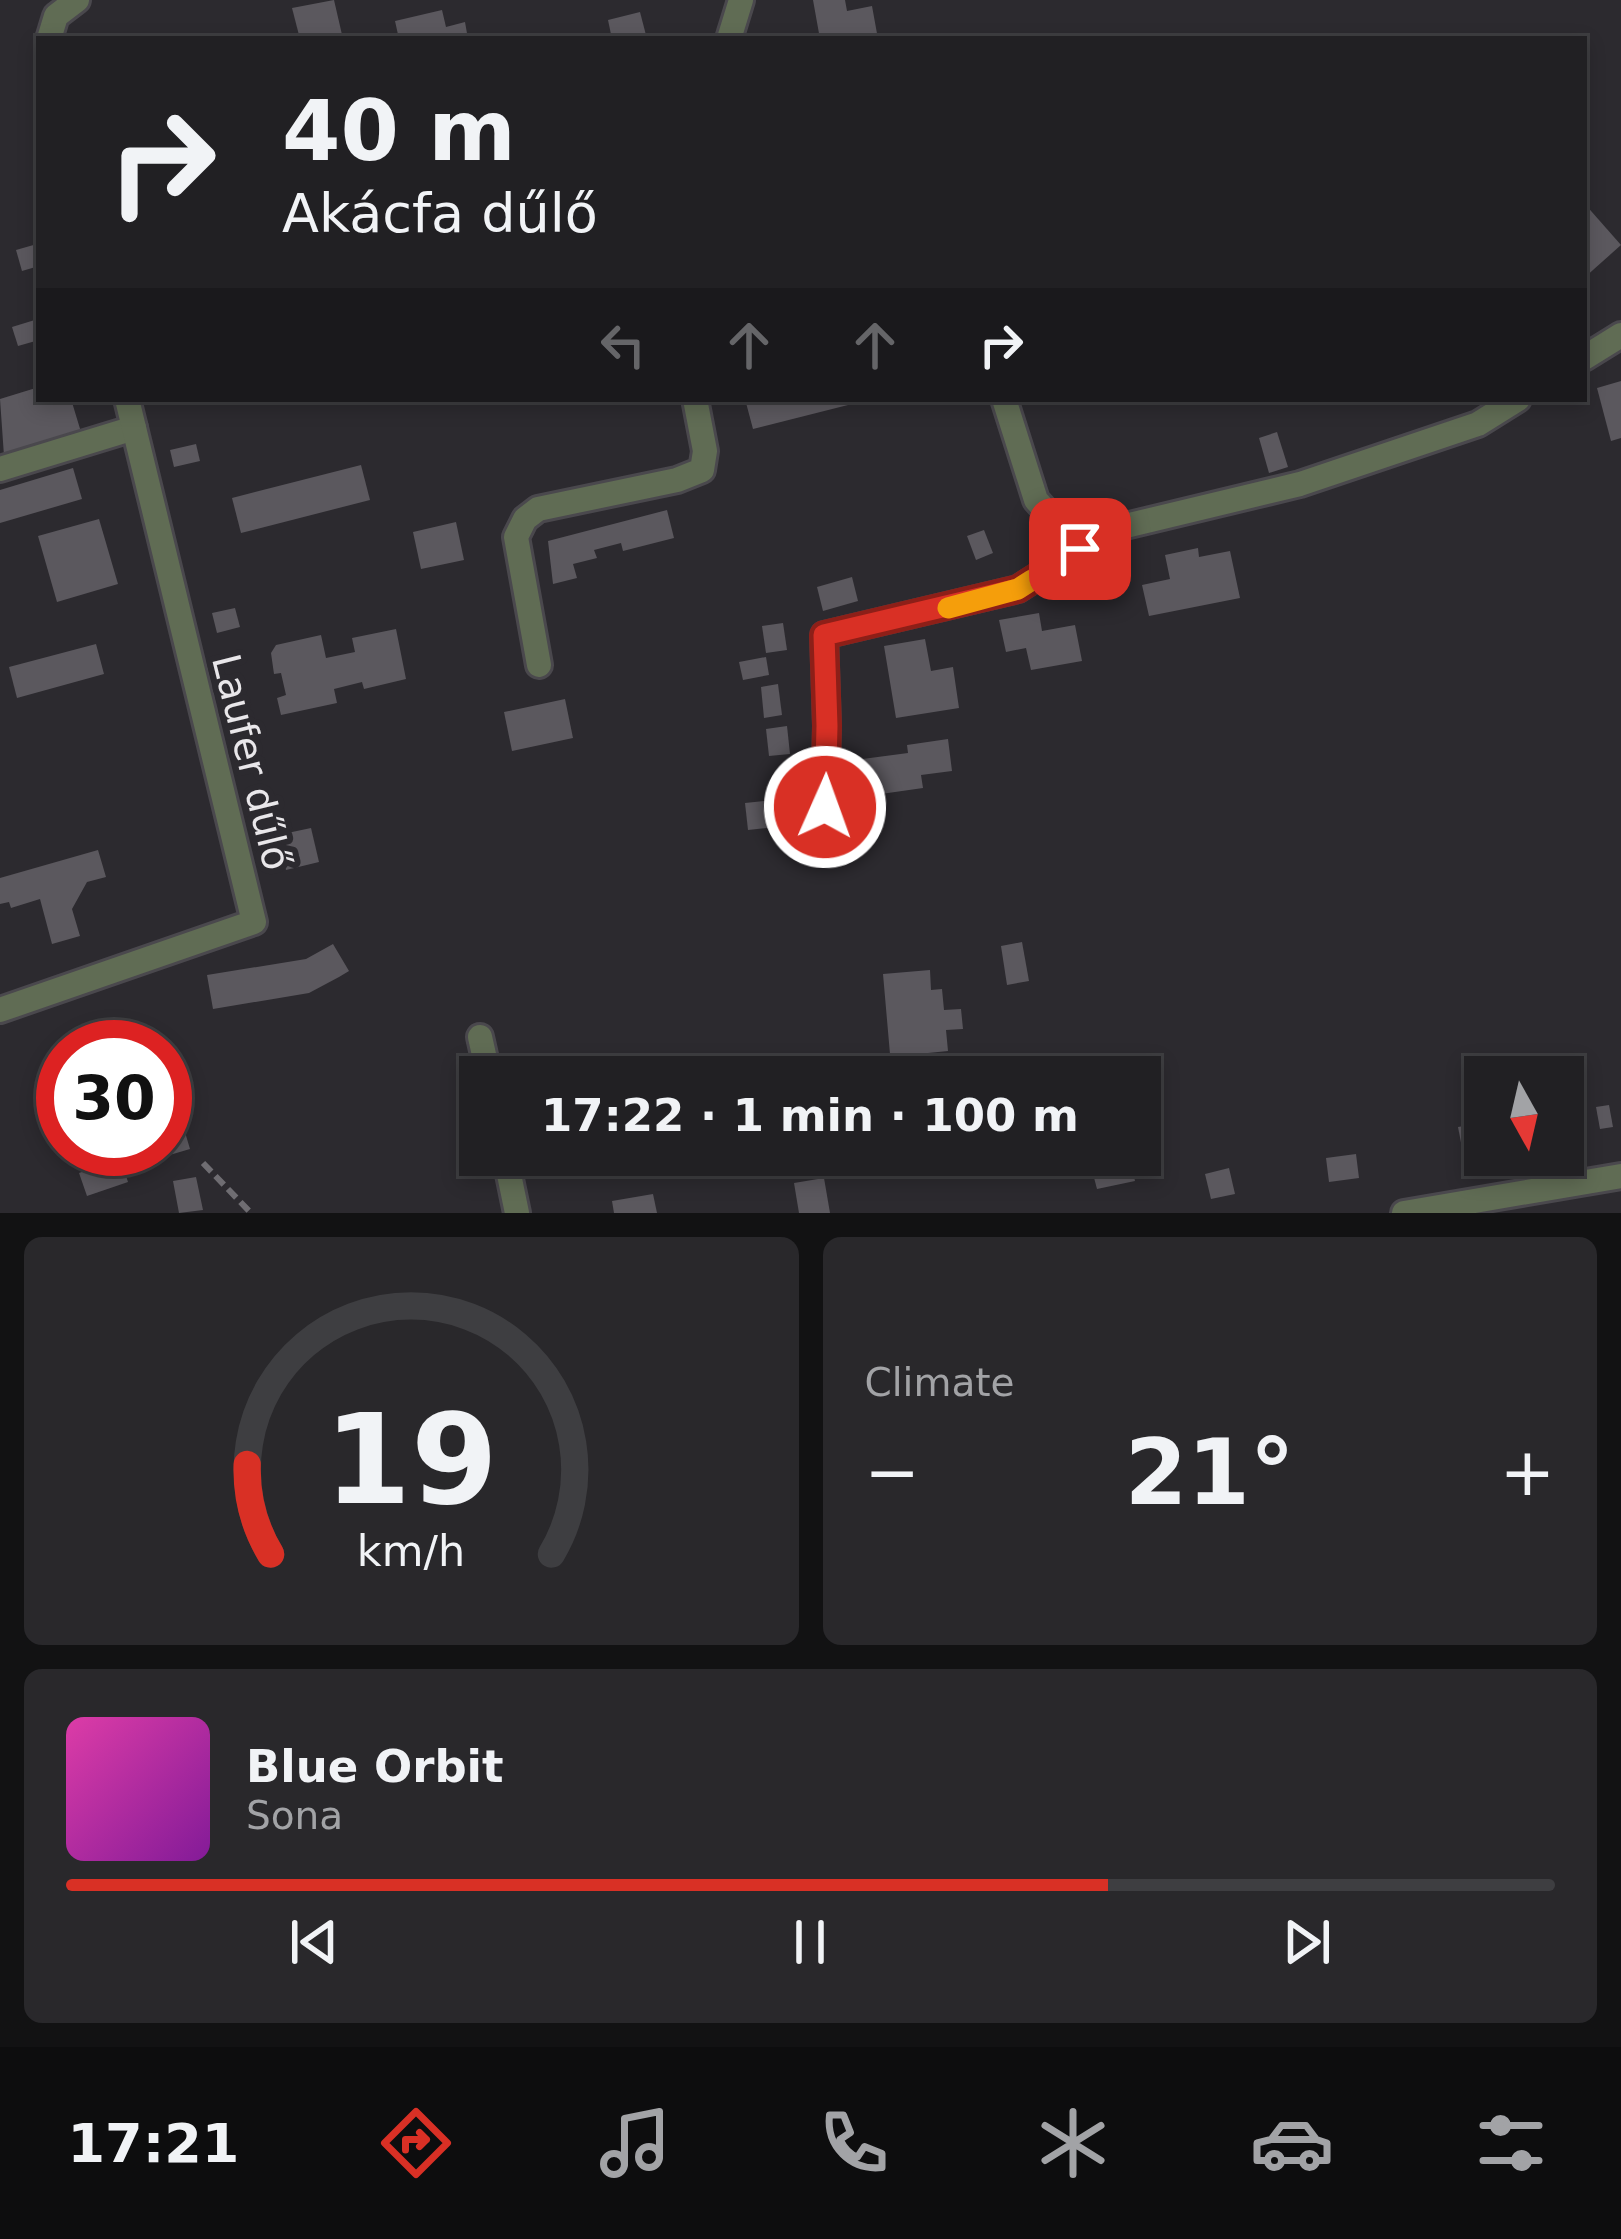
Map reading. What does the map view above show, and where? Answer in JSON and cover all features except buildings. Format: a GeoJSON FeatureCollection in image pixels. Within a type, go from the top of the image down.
{"type":"FeatureCollection","features":[{"type":"Feature","properties":{"kind":"street"},"geometry":{"type":"LineString","coordinates":[[50,36],[56,16],[77,0]]}},
{"type":"Feature","properties":{"kind":"street"},"geometry":{"type":"LineString","coordinates":[[730,36],[740,0]]}},
{"type":"Feature","properties":{"kind":"street"},"geometry":{"type":"LineString","coordinates":[[1587,356],[1621,335]]}},
{"type":"Feature","properties":{"kind":"street","name":"Laufer dűlő"},"geometry":{"type":"LineString","coordinates":[[0,1010],[254,922],[128,402]]}},
{"type":"Feature","properties":{"kind":"street"},"geometry":{"type":"LineString","coordinates":[[539,665],[516,537],[525,519],[538,509],[677,481],[702,470],[705,451],[696,402]]}},
{"type":"Feature","properties":{"kind":"street"},"geometry":{"type":"LineString","coordinates":[[1005,402],[1036,500],[1080,549]]}},
{"type":"Feature","properties":{"kind":"street"},"geometry":{"type":"LineString","coordinates":[[825,807],[824,635],[1018,589],[1126,525],[1300,484],[1478,424],[1513,402]]}},
{"type":"Feature","properties":{"kind":"street"},"geometry":{"type":"LineString","coordinates":[[0,469],[134,428]]}},
{"type":"Feature","properties":{"kind":"street"},"geometry":{"type":"LineString","coordinates":[[480,1037],[484,1056]]}},
{"type":"Feature","properties":{"kind":"street"},"geometry":{"type":"LineString","coordinates":[[509,1176],[517,1213]]}},
{"type":"Feature","properties":{"kind":"street"},"geometry":{"type":"LineString","coordinates":[[1404,1213],[1621,1176]]}},
{"type":"Feature","properties":{"kind":"path"},"geometry":{"type":"LineString","coordinates":[[203,1163],[251,1213]]}},
{"type":"Feature","properties":{"kind":"slow traffic"},"geometry":{"type":"LineString","coordinates":[[948,608],[1018,589],[1032,580]]}},
{"type":"Feature","properties":{"kind":"route"},"geometry":{"type":"LineString","coordinates":[[825,807],[824,635],[1018,589],[1080,549]]}}]}
